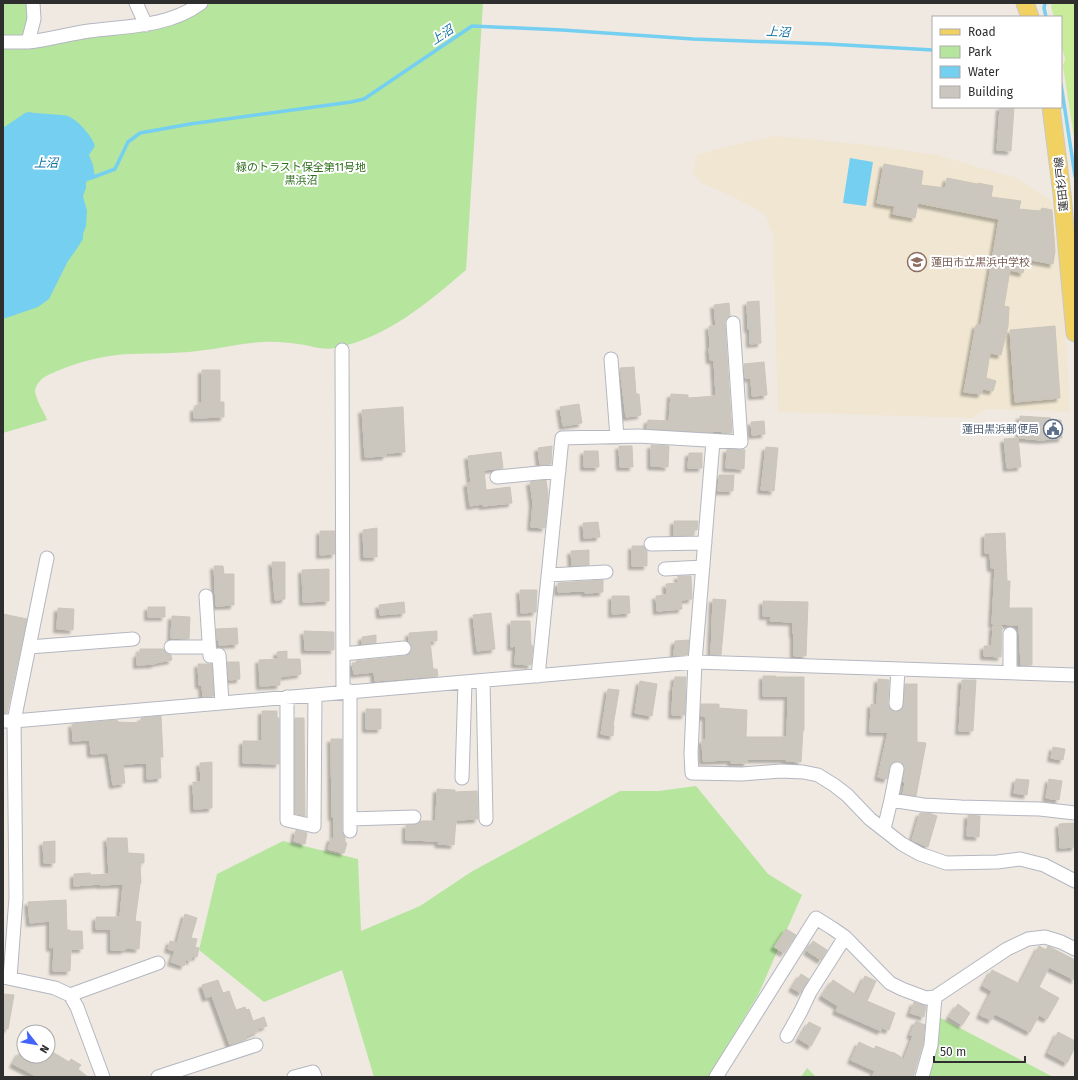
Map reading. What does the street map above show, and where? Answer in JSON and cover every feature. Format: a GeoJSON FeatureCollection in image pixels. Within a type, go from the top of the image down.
{"type":"FeatureCollection","features":[{"type":"Feature","properties":{"kind":"main road"},"geometry":{"type":"LineString","coordinates":[[1025,3],[1030,16]]}},
{"type":"Feature","properties":{"kind":"main road","name":"蓮田杉戸線"},"geometry":{"type":"LineString","coordinates":[[1052,108],[1072,250],[1075,333]]}},
{"type":"Feature","properties":{"kind":"street"},"geometry":{"type":"LineString","coordinates":[[28,42],[34,19],[33,3]]}},
{"type":"Feature","properties":{"kind":"street"},"geometry":{"type":"LineString","coordinates":[[136,3],[146,25]]}},
{"type":"Feature","properties":{"kind":"street"},"geometry":{"type":"LineString","coordinates":[[3,42],[28,42],[88,31],[146,25],[174,18],[190,11],[201,3]]}},
{"type":"Feature","properties":{"kind":"street"},"geometry":{"type":"LineString","coordinates":[[538,676],[562,438],[638,436],[741,442],[733,323]]}},
{"type":"Feature","properties":{"kind":"street"},"geometry":{"type":"LineString","coordinates":[[342,350],[343,654],[346,692],[350,825],[414,817]]}},
{"type":"Feature","properties":{"kind":"street"},"geometry":{"type":"LineString","coordinates":[[611,359],[617,437]]}},
{"type":"Feature","properties":{"kind":"street"},"geometry":{"type":"LineString","coordinates":[[713,441],[695,662],[691,754],[692,772],[742,774],[781,771],[803,772],[818,775],[834,785],[870,819],[902,844],[920,854],[946,863],[1020,860],[1044,865],[1075,881]]}},
{"type":"Feature","properties":{"kind":"street"},"geometry":{"type":"LineString","coordinates":[[497,477],[559,471]]}},
{"type":"Feature","properties":{"kind":"street"},"geometry":{"type":"LineString","coordinates":[[651,544],[705,543]]}},
{"type":"Feature","properties":{"kind":"street"},"geometry":{"type":"LineString","coordinates":[[47,558],[29,647],[9,721],[16,898],[6,977],[55,988],[70,995],[77,1007],[103,1077]]}},
{"type":"Feature","properties":{"kind":"street"},"geometry":{"type":"LineString","coordinates":[[665,569],[703,567]]}},
{"type":"Feature","properties":{"kind":"street"},"geometry":{"type":"LineString","coordinates":[[548,575],[606,572]]}},
{"type":"Feature","properties":{"kind":"street"},"geometry":{"type":"LineString","coordinates":[[206,596],[210,656],[219,655],[222,703]]}},
{"type":"Feature","properties":{"kind":"street"},"geometry":{"type":"LineString","coordinates":[[1010,634],[1010,673]]}},
{"type":"Feature","properties":{"kind":"street"},"geometry":{"type":"LineString","coordinates":[[29,647],[133,640]]}},
{"type":"Feature","properties":{"kind":"street"},"geometry":{"type":"LineString","coordinates":[[171,647],[209,647]]}},
{"type":"Feature","properties":{"kind":"street"},"geometry":{"type":"LineString","coordinates":[[343,654],[404,648]]}},
{"type":"Feature","properties":{"kind":"street"},"geometry":{"type":"LineString","coordinates":[[9,721],[695,662],[1075,675]]}},
{"type":"Feature","properties":{"kind":"street"},"geometry":{"type":"LineString","coordinates":[[896,704],[898,669]]}},
{"type":"Feature","properties":{"kind":"street"},"geometry":{"type":"LineString","coordinates":[[483,681],[486,819]]}},
{"type":"Feature","properties":{"kind":"street"},"geometry":{"type":"LineString","coordinates":[[462,778],[465,682]]}},
{"type":"Feature","properties":{"kind":"street"},"geometry":{"type":"LineString","coordinates":[[287,697],[287,820],[314,826],[315,695]]}},
{"type":"Feature","properties":{"kind":"street"},"geometry":{"type":"LineString","coordinates":[[884,829],[898,769]]}},
{"type":"Feature","properties":{"kind":"street"},"geometry":{"type":"LineString","coordinates":[[891,800],[923,805],[961,808],[1040,809],[1075,813]]}},
{"type":"Feature","properties":{"kind":"street"},"geometry":{"type":"LineString","coordinates":[[716,1077],[816,918],[845,937],[890,983],[926,998],[935,997],[1007,949],[1028,939],[1045,937],[1061,942],[1075,949]]}},
{"type":"Feature","properties":{"kind":"street"},"geometry":{"type":"LineString","coordinates":[[787,1036],[801,1012],[810,992],[845,937]]}},
{"type":"Feature","properties":{"kind":"street"},"geometry":{"type":"LineString","coordinates":[[70,995],[158,963]]}},
{"type":"Feature","properties":{"kind":"street"},"geometry":{"type":"LineString","coordinates":[[922,1077],[931,1045],[935,997]]}},
{"type":"Feature","properties":{"kind":"street"},"geometry":{"type":"LineString","coordinates":[[158,1077],[256,1045]]}},
{"type":"Feature","properties":{"kind":"street"},"geometry":{"type":"LineString","coordinates":[[294,1077],[312,1072],[315,1077]]}},
{"type":"Feature","properties":{"kind":"shaded area","name":"蓮田市立黒浜中学校"},"geometry":{"type":"Polygon","coordinates":[[[776,136],[868,145],[937,155],[1016,178],[1051,200],[1063,287],[1070,412],[987,409],[971,418],[778,412],[773,236],[765,214],[730,195],[701,183],[693,172],[697,155],[725,147],[776,136]]]}},
{"type":"Feature","properties":{"kind":"green space"},"geometry":{"type":"Polygon","coordinates":[[[3,3],[30,3],[26,37],[3,39],[3,3]]]}},
{"type":"Feature","properties":{"kind":"green space","name":"緑のトラスト保全第11号地 黒浜沼"},"geometry":{"type":"Polygon","coordinates":[[[208,3],[483,3],[466,270],[421,307],[405,318],[372,336],[354,343],[331,349],[289,343],[263,342],[189,352],[111,356],[75,364],[45,377],[36,387],[35,390],[37,399],[47,420],[3,433],[3,47],[36,45],[206,5],[208,3]]]}},
{"type":"Feature","properties":{"kind":"green space"},"geometry":{"type":"Polygon","coordinates":[[[1052,3],[1075,3],[1075,144],[1063,66],[1065,59],[1062,48],[1062,16],[1054,16],[1051,7],[1052,3]]]}},
{"type":"Feature","properties":{"kind":"green space"},"geometry":{"type":"Polygon","coordinates":[[[696,786],[768,874],[802,895],[758,995],[708,1077],[374,1077],[342,970],[264,1002],[199,950],[217,874],[283,841],[358,859],[361,931],[420,906],[471,872],[620,791],[659,791],[696,786]]]}},
{"type":"Feature","properties":{"kind":"green space"},"geometry":{"type":"Polygon","coordinates":[[[937,1016],[1053,1077],[927,1077],[937,1016]]]}},
{"type":"Feature","properties":{"kind":"green space"},"geometry":{"type":"Polygon","coordinates":[[[807,1068],[816,1077],[801,1077],[807,1068]]]}},
{"type":"Feature","properties":{"kind":"water","name":"上沼"},"geometry":{"type":"Polygon","coordinates":[[[29,112],[68,116],[80,125],[88,133],[95,146],[89,155],[93,165],[95,177],[86,182],[86,188],[83,196],[87,211],[83,239],[68,261],[49,299],[38,307],[3,319],[3,128],[25,113],[29,112]]]}},
{"type":"Feature","properties":{"kind":"water"},"geometry":{"type":"Polygon","coordinates":[[[850,158],[873,162],[866,206],[843,203],[850,158]]]}},
{"type":"Feature","properties":{"kind":"building"},"geometry":{"type":"Polygon","coordinates":[[[1000,108],[1014,108],[1011,151],[997,150],[1000,108]]]}},
{"type":"Feature","properties":{"kind":"building"},"geometry":{"type":"Polygon","coordinates":[[[884,164],[923,171],[921,185],[945,188],[947,178],[978,183],[993,186],[991,197],[1021,201],[1019,209],[1040,211],[1042,208],[1052,210],[1055,251],[1053,264],[1026,259],[1023,273],[1010,270],[1004,306],[1009,307],[1008,326],[1001,355],[990,353],[986,378],[996,381],[993,391],[983,389],[981,394],[964,392],[976,325],[981,325],[999,219],[918,203],[915,218],[893,214],[895,206],[877,203],[884,164]]]}},
{"type":"Feature","properties":{"kind":"building"},"geometry":{"type":"Polygon","coordinates":[[[759,301],[761,343],[750,344],[747,302],[759,301]]]}},
{"type":"Feature","properties":{"kind":"building"},"geometry":{"type":"Polygon","coordinates":[[[729,303],[730,316],[725,319],[725,324],[732,433],[722,433],[722,431],[706,432],[647,429],[648,420],[669,422],[671,394],[688,395],[688,398],[716,396],[714,360],[710,360],[709,326],[716,326],[714,305],[729,303]]]}},
{"type":"Feature","properties":{"kind":"building"},"geometry":{"type":"Polygon","coordinates":[[[1055,326],[1060,398],[1015,402],[1010,330],[1055,326]]]}},
{"type":"Feature","properties":{"kind":"building"},"geometry":{"type":"Polygon","coordinates":[[[764,362],[767,395],[752,396],[751,378],[745,378],[744,364],[764,362]]]}},
{"type":"Feature","properties":{"kind":"building"},"geometry":{"type":"Polygon","coordinates":[[[634,367],[636,394],[639,394],[641,415],[626,417],[620,368],[634,367]]]}},
{"type":"Feature","properties":{"kind":"building"},"geometry":{"type":"Polygon","coordinates":[[[202,370],[220,370],[220,402],[224,402],[224,417],[194,418],[194,408],[199,408],[198,403],[202,403],[202,370]]]}},
{"type":"Feature","properties":{"kind":"building"},"geometry":{"type":"Polygon","coordinates":[[[579,404],[582,423],[563,426],[560,407],[579,404]]]}},
{"type":"Feature","properties":{"kind":"building"},"geometry":{"type":"Polygon","coordinates":[[[403,407],[405,452],[386,453],[386,456],[365,457],[362,410],[403,407]]]}},
{"type":"Feature","properties":{"kind":"building"},"geometry":{"type":"Polygon","coordinates":[[[1020,416],[1061,420],[1062,438],[1041,440],[1019,438],[1020,416]]]}},
{"type":"Feature","properties":{"kind":"building"},"geometry":{"type":"Polygon","coordinates":[[[764,421],[765,434],[752,435],[751,422],[764,421]]]}},
{"type":"Feature","properties":{"kind":"building"},"geometry":{"type":"Polygon","coordinates":[[[1018,438],[1021,467],[1007,468],[1004,439],[1018,438]]]}},
{"type":"Feature","properties":{"kind":"building"},"geometry":{"type":"Polygon","coordinates":[[[651,445],[669,446],[668,467],[651,466],[651,445]]]}},
{"type":"Feature","properties":{"kind":"building"},"geometry":{"type":"Polygon","coordinates":[[[552,446],[551,464],[540,465],[538,448],[552,446]]]}},
{"type":"Feature","properties":{"kind":"building"},"geometry":{"type":"Polygon","coordinates":[[[619,446],[632,446],[633,467],[620,467],[619,446]]]}},
{"type":"Feature","properties":{"kind":"building"},"geometry":{"type":"Polygon","coordinates":[[[766,447],[778,448],[774,491],[761,490],[766,447]]]}},
{"type":"Feature","properties":{"kind":"building"},"geometry":{"type":"Polygon","coordinates":[[[727,449],[745,450],[744,469],[726,468],[727,449]]]}},
{"type":"Feature","properties":{"kind":"building"},"geometry":{"type":"Polygon","coordinates":[[[584,451],[598,451],[599,467],[584,467],[584,451]]]}},
{"type":"Feature","properties":{"kind":"building"},"geometry":{"type":"Polygon","coordinates":[[[501,452],[503,468],[484,470],[486,490],[510,487],[512,503],[470,506],[467,483],[471,483],[468,456],[501,452]]]}},
{"type":"Feature","properties":{"kind":"building"},"geometry":{"type":"Polygon","coordinates":[[[689,453],[702,453],[702,468],[688,468],[689,453]]]}},
{"type":"Feature","properties":{"kind":"building"},"geometry":{"type":"Polygon","coordinates":[[[719,475],[734,475],[733,491],[718,491],[719,475]]]}},
{"type":"Feature","properties":{"kind":"building"},"geometry":{"type":"Polygon","coordinates":[[[546,480],[548,494],[545,528],[531,527],[533,503],[530,482],[546,480]]]}},
{"type":"Feature","properties":{"kind":"building"},"geometry":{"type":"Polygon","coordinates":[[[674,521],[698,521],[697,530],[694,530],[694,535],[674,536],[674,521]]]}},
{"type":"Feature","properties":{"kind":"building"},"geometry":{"type":"Polygon","coordinates":[[[598,522],[600,537],[584,538],[583,523],[598,522]]]}},
{"type":"Feature","properties":{"kind":"building"},"geometry":{"type":"Polygon","coordinates":[[[377,528],[377,557],[364,557],[363,530],[377,528]]]}},
{"type":"Feature","properties":{"kind":"building"},"geometry":{"type":"Polygon","coordinates":[[[320,531],[335,531],[335,554],[320,555],[320,531]]]}},
{"type":"Feature","properties":{"kind":"building"},"geometry":{"type":"Polygon","coordinates":[[[1005,533],[1007,581],[1010,581],[1009,608],[1032,608],[1032,665],[1021,665],[1019,625],[992,624],[995,568],[991,568],[990,553],[985,553],[985,534],[1005,533]]]}},
{"type":"Feature","properties":{"kind":"building"},"geometry":{"type":"Polygon","coordinates":[[[632,546],[644,546],[647,551],[647,566],[632,566],[632,546]]]}},
{"type":"Feature","properties":{"kind":"building"},"geometry":{"type":"Polygon","coordinates":[[[589,550],[589,565],[572,566],[571,551],[589,550]]]}},
{"type":"Feature","properties":{"kind":"building"},"geometry":{"type":"Polygon","coordinates":[[[272,562],[285,562],[285,599],[275,600],[272,562]]]}},
{"type":"Feature","properties":{"kind":"building"},"geometry":{"type":"Polygon","coordinates":[[[214,566],[223,566],[224,574],[234,574],[234,605],[216,606],[214,566]]]}},
{"type":"Feature","properties":{"kind":"building"},"geometry":{"type":"Polygon","coordinates":[[[329,569],[329,601],[303,602],[302,570],[329,569]]]}},
{"type":"Feature","properties":{"kind":"building"},"geometry":{"type":"Polygon","coordinates":[[[678,576],[691,576],[692,599],[681,600],[682,609],[657,611],[656,596],[667,595],[666,584],[678,583],[678,576]]]}},
{"type":"Feature","properties":{"kind":"building"},"geometry":{"type":"Polygon","coordinates":[[[603,580],[603,592],[558,592],[558,583],[603,580]]]}},
{"type":"Feature","properties":{"kind":"building"},"geometry":{"type":"Polygon","coordinates":[[[520,590],[537,590],[536,612],[521,613],[520,590]]]}},
{"type":"Feature","properties":{"kind":"building"},"geometry":{"type":"Polygon","coordinates":[[[612,596],[629,596],[630,613],[612,614],[612,596]]]}},
{"type":"Feature","properties":{"kind":"building"},"geometry":{"type":"Polygon","coordinates":[[[713,599],[726,600],[721,655],[711,655],[713,599]]]}},
{"type":"Feature","properties":{"kind":"building"},"geometry":{"type":"Polygon","coordinates":[[[763,601],[808,602],[806,656],[794,656],[793,622],[770,621],[771,616],[763,616],[763,601]]]}},
{"type":"Feature","properties":{"kind":"building"},"geometry":{"type":"Polygon","coordinates":[[[404,602],[405,613],[380,615],[379,605],[404,602]]]}},
{"type":"Feature","properties":{"kind":"building"},"geometry":{"type":"Polygon","coordinates":[[[148,607],[165,607],[165,617],[148,617],[148,607]]]}},
{"type":"Feature","properties":{"kind":"building"},"geometry":{"type":"Polygon","coordinates":[[[58,608],[74,609],[73,630],[57,629],[58,608]]]}},
{"type":"Feature","properties":{"kind":"building"},"geometry":{"type":"Polygon","coordinates":[[[491,613],[495,649],[477,651],[473,615],[491,613]]]}},
{"type":"Feature","properties":{"kind":"building"},"geometry":{"type":"Polygon","coordinates":[[[3,614],[27,619],[7,713],[3,713],[3,614]]]}},
{"type":"Feature","properties":{"kind":"building"},"geometry":{"type":"Polygon","coordinates":[[[172,616],[190,617],[189,639],[171,638],[172,616]]]}},
{"type":"Feature","properties":{"kind":"building"},"geometry":{"type":"Polygon","coordinates":[[[511,621],[530,621],[531,645],[533,646],[531,665],[515,664],[516,646],[511,647],[511,621]]]}},
{"type":"Feature","properties":{"kind":"building"},"geometry":{"type":"Polygon","coordinates":[[[993,626],[1002,626],[1001,657],[984,656],[984,646],[992,646],[993,626]]]}},
{"type":"Feature","properties":{"kind":"building"},"geometry":{"type":"Polygon","coordinates":[[[237,628],[238,644],[219,645],[216,629],[237,628]]]}},
{"type":"Feature","properties":{"kind":"building"},"geometry":{"type":"Polygon","coordinates":[[[304,631],[334,632],[334,650],[305,650],[304,631]]]}},
{"type":"Feature","properties":{"kind":"building"},"geometry":{"type":"Polygon","coordinates":[[[437,631],[437,641],[430,641],[433,669],[437,669],[438,676],[375,681],[374,672],[354,674],[352,663],[356,663],[356,661],[405,656],[409,654],[412,648],[409,642],[409,633],[437,631]]]}},
{"type":"Feature","properties":{"kind":"building"},"geometry":{"type":"Polygon","coordinates":[[[376,635],[376,643],[362,644],[362,637],[376,635]]]}},
{"type":"Feature","properties":{"kind":"building"},"geometry":{"type":"Polygon","coordinates":[[[689,640],[688,655],[674,656],[675,641],[689,640]]]}},
{"type":"Feature","properties":{"kind":"building"},"geometry":{"type":"Polygon","coordinates":[[[140,649],[163,649],[167,654],[171,655],[172,660],[155,664],[137,665],[137,654],[140,654],[140,649]]]}},
{"type":"Feature","properties":{"kind":"building"},"geometry":{"type":"Polygon","coordinates":[[[287,651],[287,659],[300,659],[301,674],[280,677],[280,685],[260,686],[259,660],[278,659],[277,652],[287,651]]]}},
{"type":"Feature","properties":{"kind":"building"},"geometry":{"type":"Polygon","coordinates":[[[227,662],[239,662],[240,679],[229,680],[227,662]]]}},
{"type":"Feature","properties":{"kind":"building"},"geometry":{"type":"Polygon","coordinates":[[[198,664],[212,664],[214,696],[203,697],[202,685],[199,685],[198,664]]]}},
{"type":"Feature","properties":{"kind":"building"},"geometry":{"type":"Polygon","coordinates":[[[763,676],[804,677],[804,730],[801,762],[786,761],[786,759],[747,759],[747,763],[731,763],[731,760],[703,761],[702,740],[706,740],[706,717],[701,716],[701,704],[719,704],[719,708],[747,710],[747,737],[787,737],[788,696],[763,696],[763,676]]]}},
{"type":"Feature","properties":{"kind":"building"},"geometry":{"type":"Polygon","coordinates":[[[675,677],[686,677],[685,715],[672,715],[673,687],[675,677]]]}},
{"type":"Feature","properties":{"kind":"building"},"geometry":{"type":"Polygon","coordinates":[[[878,679],[889,680],[888,704],[891,710],[895,712],[903,708],[905,684],[917,684],[917,742],[926,743],[916,796],[903,794],[905,770],[902,763],[898,761],[891,764],[887,779],[878,777],[888,732],[870,732],[871,704],[877,705],[878,679]]]}},
{"type":"Feature","properties":{"kind":"building"},"geometry":{"type":"Polygon","coordinates":[[[962,680],[976,680],[973,731],[959,731],[962,680]]]}},
{"type":"Feature","properties":{"kind":"building"},"geometry":{"type":"Polygon","coordinates":[[[640,681],[657,684],[652,716],[635,713],[640,681]]]}},
{"type":"Feature","properties":{"kind":"building"},"geometry":{"type":"Polygon","coordinates":[[[608,689],[619,690],[613,726],[613,736],[601,734],[608,689]]]}},
{"type":"Feature","properties":{"kind":"building"},"geometry":{"type":"Polygon","coordinates":[[[366,709],[381,709],[381,729],[366,729],[366,709]]]}},
{"type":"Feature","properties":{"kind":"building"},"geometry":{"type":"Polygon","coordinates":[[[262,711],[277,711],[277,718],[279,718],[279,764],[243,763],[243,741],[262,741],[262,711]]]}},
{"type":"Feature","properties":{"kind":"building"},"geometry":{"type":"Polygon","coordinates":[[[161,716],[163,757],[160,757],[161,778],[147,779],[147,763],[123,764],[125,783],[113,785],[108,753],[91,754],[90,740],[73,741],[72,724],[117,720],[118,722],[141,723],[141,718],[161,716]]]}},
{"type":"Feature","properties":{"kind":"building"},"geometry":{"type":"Polygon","coordinates":[[[295,718],[304,718],[305,816],[295,814],[295,718]]]}},
{"type":"Feature","properties":{"kind":"building"},"geometry":{"type":"Polygon","coordinates":[[[331,739],[342,739],[342,831],[345,837],[345,842],[347,843],[344,853],[328,849],[331,838],[334,839],[334,817],[332,817],[331,739]]]}},
{"type":"Feature","properties":{"kind":"building"},"geometry":{"type":"Polygon","coordinates":[[[1053,747],[1065,749],[1063,760],[1051,758],[1053,747]]]}},
{"type":"Feature","properties":{"kind":"building"},"geometry":{"type":"Polygon","coordinates":[[[212,762],[212,808],[194,809],[193,782],[201,782],[200,763],[212,762]]]}},
{"type":"Feature","properties":{"kind":"building"},"geometry":{"type":"Polygon","coordinates":[[[1016,779],[1029,780],[1027,795],[1014,793],[1016,779]]]}},
{"type":"Feature","properties":{"kind":"building"},"geometry":{"type":"Polygon","coordinates":[[[1049,779],[1062,781],[1059,800],[1046,798],[1049,779]]]}},
{"type":"Feature","properties":{"kind":"building"},"geometry":{"type":"Polygon","coordinates":[[[437,789],[455,790],[455,792],[477,791],[478,819],[456,820],[454,845],[438,844],[439,841],[406,840],[406,825],[418,824],[421,821],[436,821],[437,789]]]}},
{"type":"Feature","properties":{"kind":"building"},"geometry":{"type":"Polygon","coordinates":[[[920,813],[929,813],[937,816],[928,847],[912,840],[920,813]]]}},
{"type":"Feature","properties":{"kind":"building"},"geometry":{"type":"Polygon","coordinates":[[[968,815],[980,816],[979,837],[967,836],[968,815]]]}},
{"type":"Feature","properties":{"kind":"building"},"geometry":{"type":"Polygon","coordinates":[[[1075,823],[1075,847],[1060,848],[1059,824],[1075,823]]]}},
{"type":"Feature","properties":{"kind":"building"},"geometry":{"type":"Polygon","coordinates":[[[296,830],[307,833],[305,844],[294,841],[296,830]]]}},
{"type":"Feature","properties":{"kind":"building"},"geometry":{"type":"Polygon","coordinates":[[[107,838],[127,838],[128,853],[144,854],[144,863],[140,863],[141,883],[135,921],[141,922],[139,949],[125,948],[125,950],[111,950],[111,929],[96,929],[96,917],[120,917],[123,884],[74,886],[74,874],[109,874],[107,838]]]}},
{"type":"Feature","properties":{"kind":"building"},"geometry":{"type":"Polygon","coordinates":[[[55,841],[55,863],[44,863],[43,842],[55,841]]]}},
{"type":"Feature","properties":{"kind":"building"},"geometry":{"type":"Polygon","coordinates":[[[66,900],[67,930],[82,931],[83,949],[71,949],[70,971],[53,971],[54,947],[50,948],[50,921],[30,923],[28,902],[66,900]]]}},
{"type":"Feature","properties":{"kind":"building"},"geometry":{"type":"Polygon","coordinates":[[[185,914],[197,918],[191,938],[197,939],[195,947],[199,948],[197,957],[192,956],[191,961],[186,959],[184,966],[171,962],[175,951],[168,949],[170,941],[177,943],[185,914]]]}},
{"type":"Feature","properties":{"kind":"building"},"geometry":{"type":"Polygon","coordinates":[[[786,929],[796,935],[784,953],[774,947],[786,929]]]}},
{"type":"Feature","properties":{"kind":"building"},"geometry":{"type":"Polygon","coordinates":[[[813,941],[827,950],[821,960],[807,951],[813,941]]]}},
{"type":"Feature","properties":{"kind":"building"},"geometry":{"type":"Polygon","coordinates":[[[1039,946],[1046,950],[1048,946],[1075,960],[1075,980],[1049,967],[1039,987],[1059,998],[1047,1019],[1039,1015],[1030,1032],[995,1014],[991,1020],[980,1015],[992,991],[983,986],[992,970],[1020,984],[1039,946]]]}},
{"type":"Feature","properties":{"kind":"building"},"geometry":{"type":"Polygon","coordinates":[[[801,974],[809,979],[801,993],[792,988],[801,974]]]}},
{"type":"Feature","properties":{"kind":"building"},"geometry":{"type":"Polygon","coordinates":[[[865,976],[876,981],[867,1001],[895,1013],[889,1030],[882,1028],[881,1031],[836,1011],[838,1006],[822,996],[833,980],[856,995],[865,976]]]}},
{"type":"Feature","properties":{"kind":"building"},"geometry":{"type":"Polygon","coordinates":[[[218,980],[223,993],[229,991],[236,1010],[245,1007],[246,1010],[249,1009],[253,1021],[264,1017],[267,1026],[246,1036],[247,1039],[230,1045],[212,996],[206,998],[202,985],[218,980]]]}},
{"type":"Feature","properties":{"kind":"building"},"geometry":{"type":"Polygon","coordinates":[[[3,994],[14,995],[8,1029],[3,1028],[3,994]]]}},
{"type":"Feature","properties":{"kind":"building"},"geometry":{"type":"Polygon","coordinates":[[[914,1002],[926,1006],[924,1017],[910,1013],[914,1002]]]}},
{"type":"Feature","properties":{"kind":"building"},"geometry":{"type":"Polygon","coordinates":[[[958,1004],[970,1013],[962,1025],[949,1017],[958,1004]]]}},
{"type":"Feature","properties":{"kind":"building"},"geometry":{"type":"Polygon","coordinates":[[[916,1021],[925,1025],[923,1044],[913,1077],[872,1077],[875,1071],[851,1060],[859,1042],[874,1049],[876,1046],[893,1052],[904,1059],[913,1036],[910,1035],[916,1021]]]}},
{"type":"Feature","properties":{"kind":"building"},"geometry":{"type":"Polygon","coordinates":[[[809,1022],[821,1028],[811,1046],[799,1039],[809,1022]]]}},
{"type":"Feature","properties":{"kind":"building"},"geometry":{"type":"Polygon","coordinates":[[[1058,1032],[1075,1041],[1075,1047],[1067,1063],[1048,1053],[1058,1032]]]}},
{"type":"Feature","properties":{"kind":"building"},"geometry":{"type":"Polygon","coordinates":[[[56,1054],[69,1062],[71,1059],[81,1065],[78,1069],[88,1077],[38,1077],[13,1064],[16,1059],[16,1064],[56,1064],[56,1054]]]}},
{"type":"Feature","properties":{"kind":"waterway"},"geometry":{"type":"LineString","coordinates":[[1045,3],[1044,8],[1046,16]]}},
{"type":"Feature","properties":{"kind":"waterway","name":"上沼"},"geometry":{"type":"LineString","coordinates":[[91,178],[115,169],[128,142],[140,133],[190,124],[364,99],[472,26],[562,30],[693,39],[932,50]]}},
{"type":"Feature","properties":{"kind":"waterway"},"geometry":{"type":"LineString","coordinates":[[1062,91],[1075,176]]}},
{"type":"Feature","properties":{"kind":"place","name":"蓮田市立黒浜中学校"},"geometry":{"type":"Point","coordinates":[917,262]}},
{"type":"Feature","properties":{"kind":"place","name":"蓮田黒浜郵便局"},"geometry":{"type":"Point","coordinates":[1053,429]}}]}
